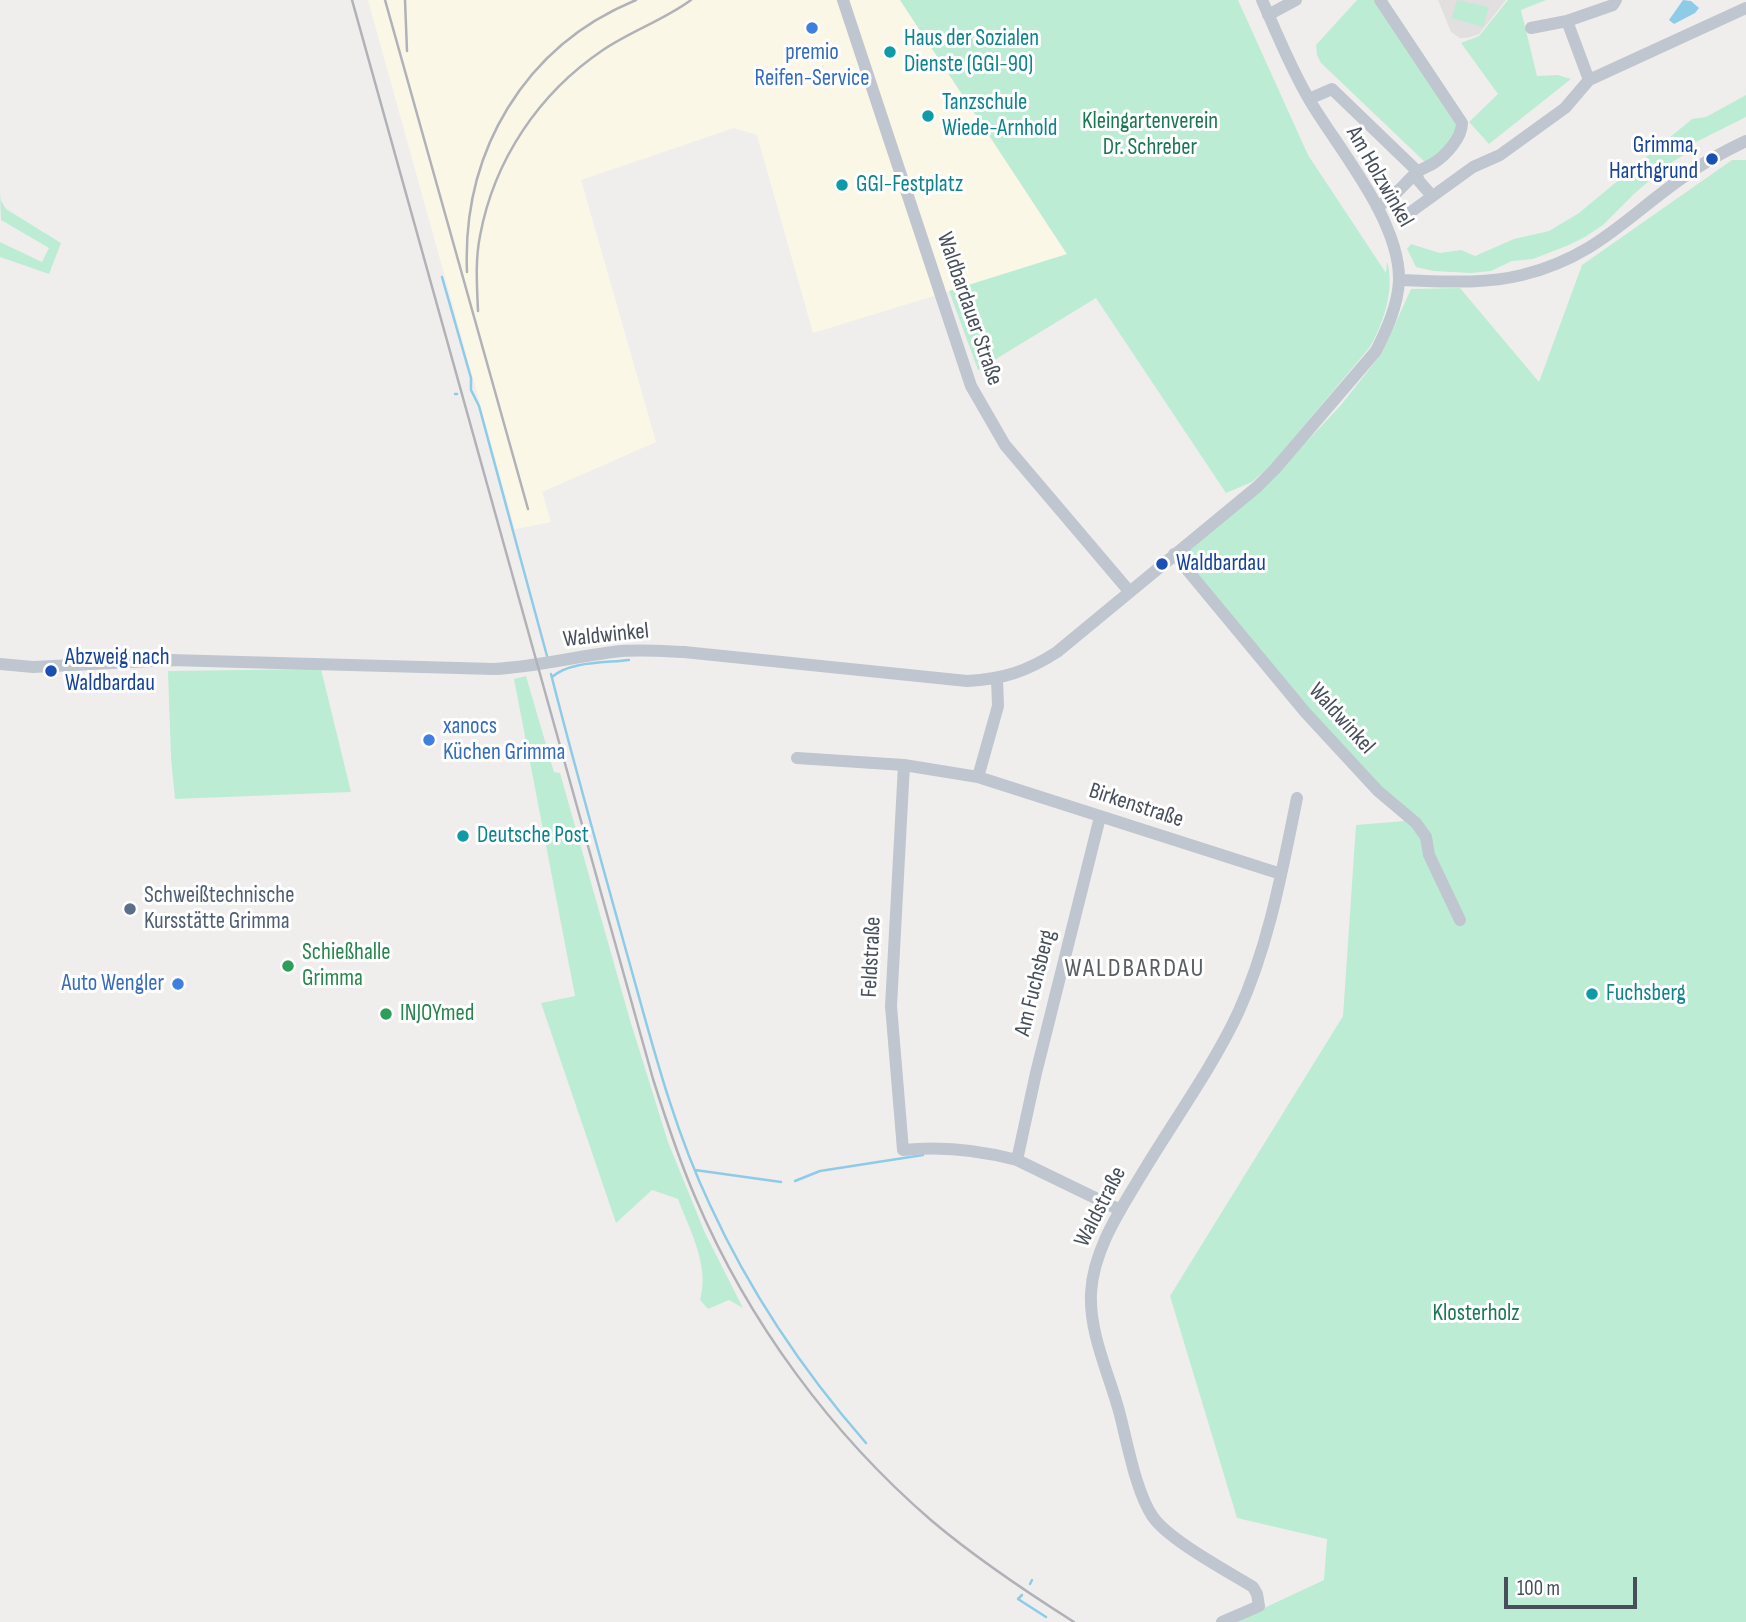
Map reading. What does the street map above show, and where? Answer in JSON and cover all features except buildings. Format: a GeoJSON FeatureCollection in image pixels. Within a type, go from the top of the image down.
{"type":"FeatureCollection","features":[{"type":"Feature","properties":{"kind":"street","name":"Waldbardauer Straße"},"geometry":{"type":"LineString","coordinates":[[843,0],[971,386],[980,405],[1005,445],[1129,592]]}},
{"type":"Feature","properties":{"kind":"street","name":"Am Holzwinkel"},"geometry":{"type":"LineString","coordinates":[[1262,0],[1309,99],[1377,207],[1395,251],[1399,280]]}},
{"type":"Feature","properties":{"kind":"street"},"geometry":{"type":"LineString","coordinates":[[1268,15],[1296,0]]}},
{"type":"Feature","properties":{"kind":"street"},"geometry":{"type":"LineString","coordinates":[[1377,207],[1398,193],[1416,173],[1435,162],[1460,135],[1462,123],[1380,0]]}},
{"type":"Feature","properties":{"kind":"street"},"geometry":{"type":"LineString","coordinates":[[1531,28],[1567,21],[1613,5],[1616,0]]}},
{"type":"Feature","properties":{"kind":"street"},"geometry":{"type":"LineString","coordinates":[[1401,219],[1473,167],[1500,155],[1565,108],[1589,79],[1746,8]]}},
{"type":"Feature","properties":{"kind":"street"},"geometry":{"type":"LineString","coordinates":[[1567,21],[1589,79]]}},
{"type":"Feature","properties":{"kind":"street","name":"Am Holzwinkel"},"geometry":{"type":"LineString","coordinates":[[1309,99],[1332,89],[1416,173]]}},
{"type":"Feature","properties":{"kind":"street"},"geometry":{"type":"LineString","coordinates":[[1399,280],[1500,280],[1562,262],[1595,246],[1692,171],[1746,141]]}},
{"type":"Feature","properties":{"kind":"street"},"geometry":{"type":"LineString","coordinates":[[1416,173],[1419,181],[1432,196]]}},
{"type":"Feature","properties":{"kind":"street","name":"Waldwinkel"},"geometry":{"type":"LineString","coordinates":[[0,664],[33,667],[170,660],[495,668],[528,667],[639,650],[684,652],[967,681],[997,679],[1033,667],[1057,652],[1257,487],[1369,359],[1386,331],[1399,280]]}},
{"type":"Feature","properties":{"kind":"street","name":"Waldwinkel"},"geometry":{"type":"LineString","coordinates":[[1174,554],[1305,712],[1378,791],[1416,823],[1426,837],[1435,871],[1460,920]]}},
{"type":"Feature","properties":{"kind":"street"},"geometry":{"type":"LineString","coordinates":[[978,777],[998,706],[997,679]]}},
{"type":"Feature","properties":{"kind":"street","name":"Birkenstraße"},"geometry":{"type":"LineString","coordinates":[[797,758],[904,765],[978,777],[1281,874]]}},
{"type":"Feature","properties":{"kind":"street","name":"Feldstraße"},"geometry":{"type":"LineString","coordinates":[[904,765],[891,1006],[903,1150],[963,1149],[1017,1160]]}},
{"type":"Feature","properties":{"kind":"street","name":"Waldstraße"},"geometry":{"type":"LineString","coordinates":[[1222,1622],[1259,1606],[1257,1594],[1253,1587],[1161,1527],[1152,1517],[1141,1492],[1091,1306],[1095,1266],[1120,1210],[1238,1013],[1268,932],[1297,798]]}},
{"type":"Feature","properties":{"kind":"street","name":"Am Fuchsberg"},"geometry":{"type":"LineString","coordinates":[[1017,1160],[1100,817]]}},
{"type":"Feature","properties":{"kind":"street"},"geometry":{"type":"LineString","coordinates":[[1017,1160],[1120,1210]]}},
{"type":"Feature","properties":{"kind":"shaded area"},"geometry":{"type":"Polygon","coordinates":[[[368,0],[900,0],[1067,255],[813,333],[757,135],[734,128],[581,180],[656,442],[542,492],[551,522],[515,529],[368,0]]]}},
{"type":"Feature","properties":{"kind":"shaded area"},"geometry":{"type":"Polygon","coordinates":[[[1438,0],[1506,0],[1479,34],[1460,38],[1451,32],[1438,0]]]}},
{"type":"Feature","properties":{"kind":"green space","name":"Kleingartenverein Dr. Schreber"},"geometry":{"type":"Polygon","coordinates":[[[900,0],[1238,0],[1308,155],[1386,273],[1387,261],[1390,283],[1384,316],[1370,347],[1271,465],[1252,482],[1226,493],[1096,298],[978,370],[949,291],[1067,254],[900,0]]]}},
{"type":"Feature","properties":{"kind":"green space"},"geometry":{"type":"Polygon","coordinates":[[[1357,0],[1375,0],[1459,129],[1457,135],[1427,164],[1321,63],[1317,55],[1316,45],[1357,0]]]}},
{"type":"Feature","properties":{"kind":"green space"},"geometry":{"type":"Polygon","coordinates":[[[1457,0],[1489,7],[1483,27],[1452,18],[1457,0]]]}},
{"type":"Feature","properties":{"kind":"green space"},"geometry":{"type":"Polygon","coordinates":[[[1508,0],[1546,0],[1521,10],[1537,76],[1558,75],[1571,79],[1489,144],[1469,122],[1498,94],[1461,43],[1479,36],[1508,0]]]}},
{"type":"Feature","properties":{"kind":"green space"},"geometry":{"type":"Polygon","coordinates":[[[1746,95],[1746,117],[1696,142],[1692,150],[1669,164],[1603,225],[1569,245],[1533,259],[1512,261],[1491,271],[1471,273],[1433,271],[1416,267],[1407,249],[1411,244],[1440,253],[1461,250],[1475,256],[1514,239],[1549,231],[1579,213],[1692,119],[1706,117],[1746,95]]]}},
{"type":"Feature","properties":{"kind":"green space","name":"Klosterholz"},"geometry":{"type":"Polygon","coordinates":[[[1732,160],[1746,160],[1746,1622],[1234,1622],[1324,1580],[1327,1539],[1237,1518],[1170,1296],[1343,1016],[1356,825],[1404,821],[1382,791],[1343,753],[1180,556],[1261,490],[1341,405],[1382,353],[1411,289],[1460,288],[1539,382],[1582,265],[1732,160]]]}},
{"type":"Feature","properties":{"kind":"green space"},"geometry":{"type":"Polygon","coordinates":[[[0,194],[6,209],[61,243],[49,274],[0,257],[0,242],[42,262],[49,248],[1,220],[0,194]]]}},
{"type":"Feature","properties":{"kind":"green space"},"geometry":{"type":"Polygon","coordinates":[[[321,669],[351,792],[175,799],[168,671],[321,669]]]}},
{"type":"Feature","properties":{"kind":"green space"},"geometry":{"type":"Polygon","coordinates":[[[526,676],[554,772],[560,773],[630,1020],[668,1142],[705,1233],[743,1308],[729,1300],[708,1309],[700,1300],[701,1262],[678,1199],[652,1190],[616,1223],[541,1003],[575,996],[514,679],[526,676]]]}},
{"type":"Feature","properties":{"kind":"water"},"geometry":{"type":"Polygon","coordinates":[[[1683,0],[1691,1],[1699,8],[1674,24],[1669,20],[1683,0]]]}},
{"type":"Feature","properties":{"kind":"waterway"},"geometry":{"type":"LineString","coordinates":[[442,277],[471,378],[471,390],[479,406],[547,656]]}},
{"type":"Feature","properties":{"kind":"waterway"},"geometry":{"type":"LineString","coordinates":[[552,677],[578,665],[629,660]]}},
{"type":"Feature","properties":{"kind":"waterway"},"geometry":{"type":"LineString","coordinates":[[551,674],[654,1050],[684,1144],[710,1205],[760,1300],[821,1388],[866,1443]]}},
{"type":"Feature","properties":{"kind":"waterway"},"geometry":{"type":"LineString","coordinates":[[795,1181],[820,1171],[923,1155]]}},
{"type":"Feature","properties":{"kind":"waterway"},"geometry":{"type":"LineString","coordinates":[[695,1170],[781,1182]]}},
{"type":"Feature","properties":{"kind":"waterway"},"geometry":{"type":"LineString","coordinates":[[1030,1584],[1032,1580]]}},
{"type":"Feature","properties":{"kind":"waterway"},"geometry":{"type":"LineString","coordinates":[[1022,1595],[1018,1599],[1046,1617]]}},
{"type":"Feature","properties":{"kind":"railway"},"geometry":{"type":"LineString","coordinates":[[352,0],[653,1079],[678,1155],[696,1199],[741,1289],[767,1332],[827,1413],[860,1451],[895,1487],[949,1535],[1001,1574],[1074,1622]]}},
{"type":"Feature","properties":{"kind":"railway"},"geometry":{"type":"LineString","coordinates":[[385,0],[528,509]]}},
{"type":"Feature","properties":{"kind":"railway"},"geometry":{"type":"LineString","coordinates":[[405,0],[407,51]]}},
{"type":"Feature","properties":{"kind":"railway"},"geometry":{"type":"LineString","coordinates":[[467,272],[468,228],[476,185],[489,145],[508,108],[532,75],[562,45],[596,20],[636,0]]}},
{"type":"Feature","properties":{"kind":"railway"},"geometry":{"type":"LineString","coordinates":[[478,311],[477,255],[480,236],[496,181],[523,131],[540,108],[580,67],[614,43],[691,0]]}},
{"type":"Feature","properties":{"kind":"place","name":"premio Reifen-Service"},"geometry":{"type":"Point","coordinates":[812,28]}},
{"type":"Feature","properties":{"kind":"place","name":"Haus der Sozialen Dienste (GGI-90)"},"geometry":{"type":"Point","coordinates":[890,52]}},
{"type":"Feature","properties":{"kind":"place","name":"Tanzschule Wiede-Arnhold"},"geometry":{"type":"Point","coordinates":[928,116]}},
{"type":"Feature","properties":{"kind":"place","name":"Grimma, Harthgrund"},"geometry":{"type":"Point","coordinates":[1712,159]}},
{"type":"Feature","properties":{"kind":"place","name":"GGI-Festplatz"},"geometry":{"type":"Point","coordinates":[842,185]}},
{"type":"Feature","properties":{"kind":"place","name":"Waldbardau"},"geometry":{"type":"Point","coordinates":[1162,564]}},
{"type":"Feature","properties":{"kind":"place","name":"Abzweig nach Waldbardau"},"geometry":{"type":"Point","coordinates":[51,671]}},
{"type":"Feature","properties":{"kind":"place","name":"xanocs Küchen Grimma"},"geometry":{"type":"Point","coordinates":[429,740]}},
{"type":"Feature","properties":{"kind":"place","name":"Deutsche Post"},"geometry":{"type":"Point","coordinates":[463,836]}},
{"type":"Feature","properties":{"kind":"place","name":"Schweißtechnische Kursstätte Grimma"},"geometry":{"type":"Point","coordinates":[130,909]}},
{"type":"Feature","properties":{"kind":"place","name":"Schießhalle Grimma"},"geometry":{"type":"Point","coordinates":[288,966]}},
{"type":"Feature","properties":{"kind":"place","name":"Auto Wengler"},"geometry":{"type":"Point","coordinates":[178,984]}},
{"type":"Feature","properties":{"kind":"place","name":"Fuchsberg"},"geometry":{"type":"Point","coordinates":[1592,994]}},
{"type":"Feature","properties":{"kind":"place","name":"INJOYmed"},"geometry":{"type":"Point","coordinates":[386,1014]}},
{"type":"Feature","properties":{"kind":"district","name":"WALDBARDAU"},"geometry":{"type":"Point","coordinates":[1135,969]}}]}
